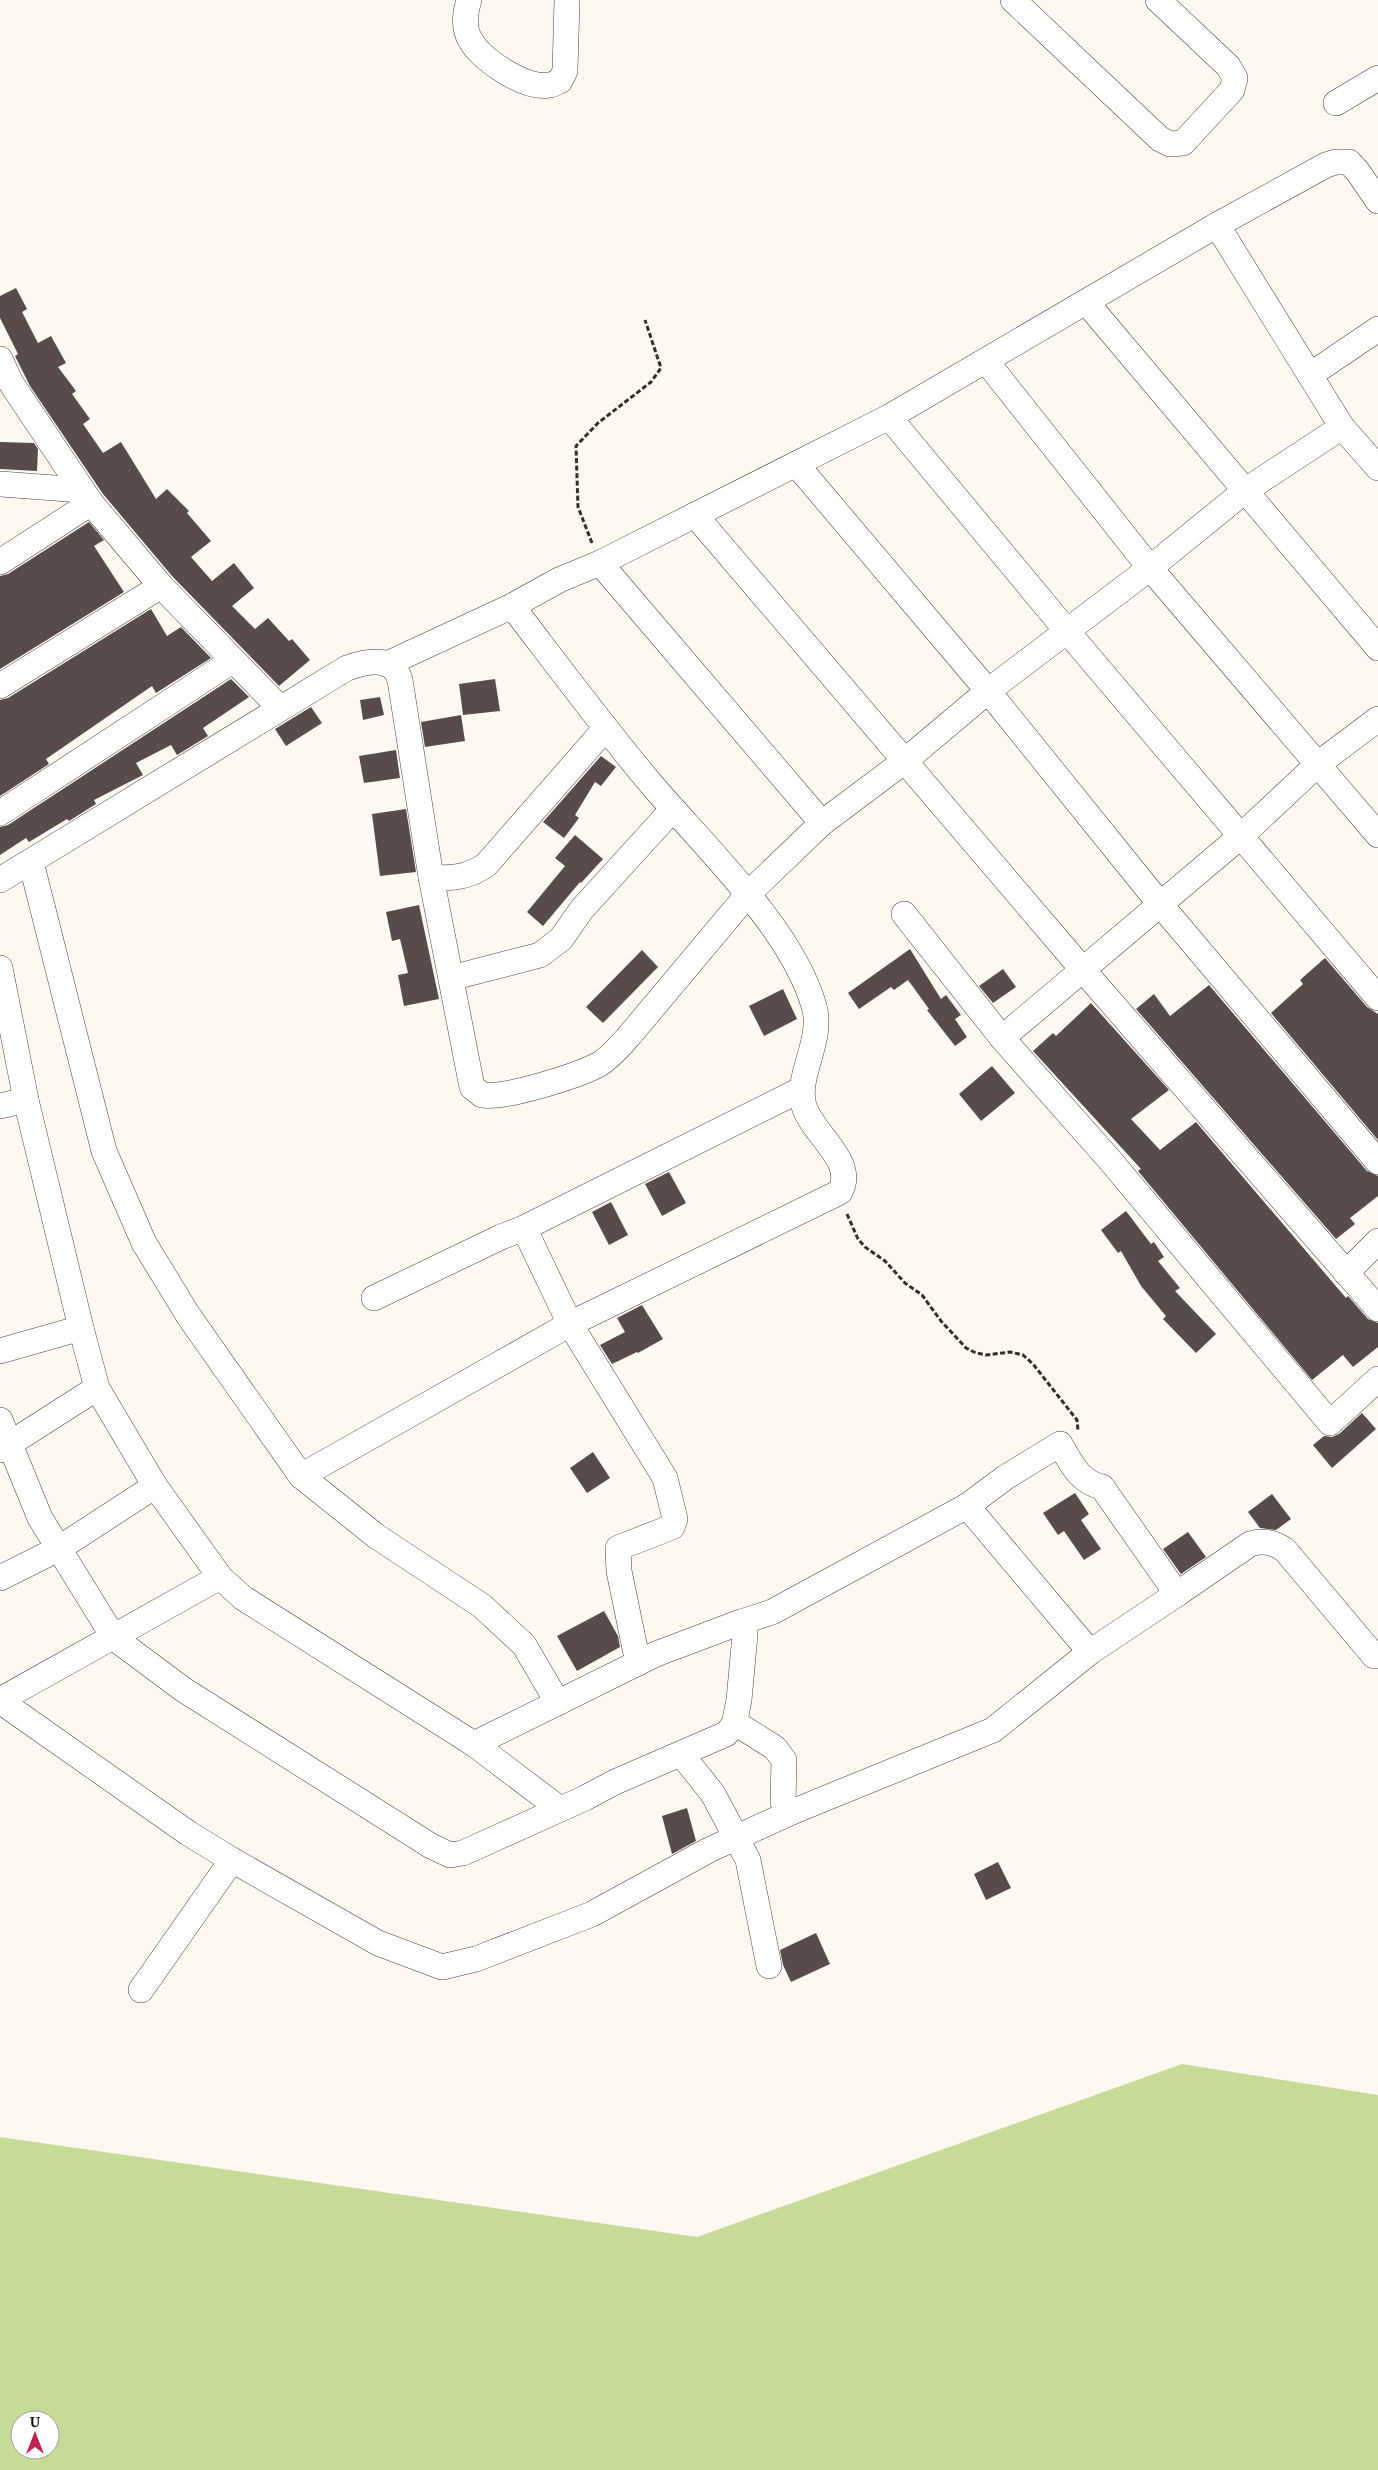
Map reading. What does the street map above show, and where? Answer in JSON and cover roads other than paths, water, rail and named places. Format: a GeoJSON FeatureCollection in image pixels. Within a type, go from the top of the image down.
{"type":"FeatureCollection","features":[{"type":"Feature","properties":{"kind":"street"},"geometry":{"type":"LineString","coordinates":[[469,0],[464,22],[470,41],[486,59],[503,71],[525,81],[548,86],[560,81],[565,71],[567,0]]}},
{"type":"Feature","properties":{"kind":"street"},"geometry":{"type":"LineString","coordinates":[[1013,0],[1160,139],[1170,144],[1183,143],[1232,90],[1236,78],[1228,66],[1158,0]]}},
{"type":"Feature","properties":{"kind":"street"},"geometry":{"type":"LineString","coordinates":[[1336,103],[1378,78]]}},
{"type":"Feature","properties":{"kind":"street"},"geometry":{"type":"LineString","coordinates":[[387,664],[512,606],[559,580],[600,563],[889,417],[1217,225],[1336,162],[1349,162],[1378,201]]}},
{"type":"Feature","properties":{"kind":"street"},"geometry":{"type":"LineString","coordinates":[[1217,225],[1342,427],[1378,468]]}},
{"type":"Feature","properties":{"kind":"street"},"geometry":{"type":"LineString","coordinates":[[1086,302],[1378,648]]}},
{"type":"Feature","properties":{"kind":"street"},"geometry":{"type":"LineString","coordinates":[[1310,375],[1378,329]]}},
{"type":"Feature","properties":{"kind":"street"},"geometry":{"type":"LineString","coordinates":[[0,359],[6,382],[86,497],[161,586],[280,708]]}},
{"type":"Feature","properties":{"kind":"street"},"geometry":{"type":"LineString","coordinates":[[986,361],[1150,568],[1378,835]]}},
{"type":"Feature","properties":{"kind":"street"},"geometry":{"type":"LineString","coordinates":[[889,417],[1066,630],[1378,998]]}},
{"type":"Feature","properties":{"kind":"street"},"geometry":{"type":"LineString","coordinates":[[0,880],[347,668],[373,661],[387,664],[396,670],[400,680],[431,877],[474,1090],[482,1095],[490,1096],[530,1087],[585,1070],[611,1055],[748,894],[822,823],[906,760],[988,691],[1150,568],[1246,490],[1342,427]]}},
{"type":"Feature","properties":{"kind":"street"},"geometry":{"type":"LineString","coordinates":[[796,464],[988,691],[1160,904],[1378,1162]]}},
{"type":"Feature","properties":{"kind":"street"},"geometry":{"type":"LineString","coordinates":[[0,484],[86,497]]}},
{"type":"Feature","properties":{"kind":"street"},"geometry":{"type":"LineString","coordinates":[[0,562],[86,497]]}},
{"type":"Feature","properties":{"kind":"street"},"geometry":{"type":"LineString","coordinates":[[695,515],[906,760],[1083,970],[1378,1310]]}},
{"type":"Feature","properties":{"kind":"street"},"geometry":{"type":"LineString","coordinates":[[600,563],[822,823]]}},
{"type":"Feature","properties":{"kind":"street"},"geometry":{"type":"LineString","coordinates":[[0,686],[161,586]]}},
{"type":"Feature","properties":{"kind":"street"},"geometry":{"type":"LineString","coordinates":[[301,1476],[570,1324],[840,1192],[844,1182],[844,1172],[804,1108],[802,1089],[815,1038],[814,1007],[789,952],[748,894],[672,809],[605,729],[512,606]]}},
{"type":"Feature","properties":{"kind":"street"},"geometry":{"type":"LineString","coordinates":[[0,812],[232,660]]}},
{"type":"Feature","properties":{"kind":"street"},"geometry":{"type":"LineString","coordinates":[[1002,1038],[1242,836],[1318,764],[1378,719]]}},
{"type":"Feature","properties":{"kind":"street"},"geometry":{"type":"LineString","coordinates":[[431,877],[457,878],[486,865],[605,729]]}},
{"type":"Feature","properties":{"kind":"street"},"geometry":{"type":"LineString","coordinates":[[451,978],[540,955],[561,939],[582,909],[672,809]]}},
{"type":"Feature","properties":{"kind":"street"},"geometry":{"type":"LineString","coordinates":[[31,862],[104,1151],[144,1244],[188,1316],[301,1476],[376,1536],[482,1606],[524,1645],[558,1703]]}},
{"type":"Feature","properties":{"kind":"street"},"geometry":{"type":"LineString","coordinates":[[904,914],[1002,1038],[1109,1159],[1330,1424],[1378,1379]]}},
{"type":"Feature","properties":{"kind":"street"},"geometry":{"type":"LineString","coordinates":[[0,968],[26,1100],[97,1388],[155,1486],[220,1577],[244,1598],[474,1744],[560,1809]]}},
{"type":"Feature","properties":{"kind":"street"},"geometry":{"type":"LineString","coordinates":[[374,1298],[501,1236],[524,1228],[802,1089]]}},
{"type":"Feature","properties":{"kind":"street"},"geometry":{"type":"LineString","coordinates":[[0,1106],[26,1100]]}},
{"type":"Feature","properties":{"kind":"street"},"geometry":{"type":"LineString","coordinates":[[524,1228],[570,1324],[665,1478],[674,1512],[675,1519],[672,1527],[618,1548],[619,1571],[638,1663]]}},
{"type":"Feature","properties":{"kind":"street"},"geometry":{"type":"LineString","coordinates":[[1346,1272],[1378,1241]]}},
{"type":"Feature","properties":{"kind":"street"},"geometry":{"type":"LineString","coordinates":[[0,1351],[81,1328]]}},
{"type":"Feature","properties":{"kind":"street"},"geometry":{"type":"LineString","coordinates":[[5,1448],[97,1388]]}},
{"type":"Feature","properties":{"kind":"street"},"geometry":{"type":"LineString","coordinates":[[0,1420],[5,1448],[27,1491],[58,1549],[114,1638],[184,1690],[443,1853],[464,1853],[615,1782],[682,1755],[726,1734],[734,1725],[739,1700],[745,1635],[741,1622]]}},
{"type":"Feature","properties":{"kind":"street"},"geometry":{"type":"LineString","coordinates":[[474,1744],[638,1663],[741,1622],[772,1612],[967,1506],[1006,1477],[1060,1444],[1079,1474],[1092,1485],[1102,1487],[1177,1594]]}},
{"type":"Feature","properties":{"kind":"street"},"geometry":{"type":"LineString","coordinates":[[0,1578],[58,1549],[155,1486]]}},
{"type":"Feature","properties":{"kind":"street"},"geometry":{"type":"LineString","coordinates":[[967,1506],[1090,1652]]}},
{"type":"Feature","properties":{"kind":"street"},"geometry":{"type":"LineString","coordinates":[[220,1577],[0,1701],[188,1833],[232,1860],[378,1943],[442,1967],[476,1959],[592,1914],[709,1850],[792,1812],[993,1730],[1090,1652],[1250,1544],[1258,1541],[1274,1543],[1285,1550],[1374,1656],[1378,1656]]}},
{"type":"Feature","properties":{"kind":"street"},"geometry":{"type":"LineString","coordinates":[[734,1725],[740,1726],[776,1748],[784,1760],[783,1802],[792,1812]]}},
{"type":"Feature","properties":{"kind":"street"},"geometry":{"type":"LineString","coordinates":[[682,1755],[713,1794],[748,1860],[769,1966]]}},
{"type":"Feature","properties":{"kind":"street"},"geometry":{"type":"LineString","coordinates":[[141,1990],[232,1860]]}}]}
